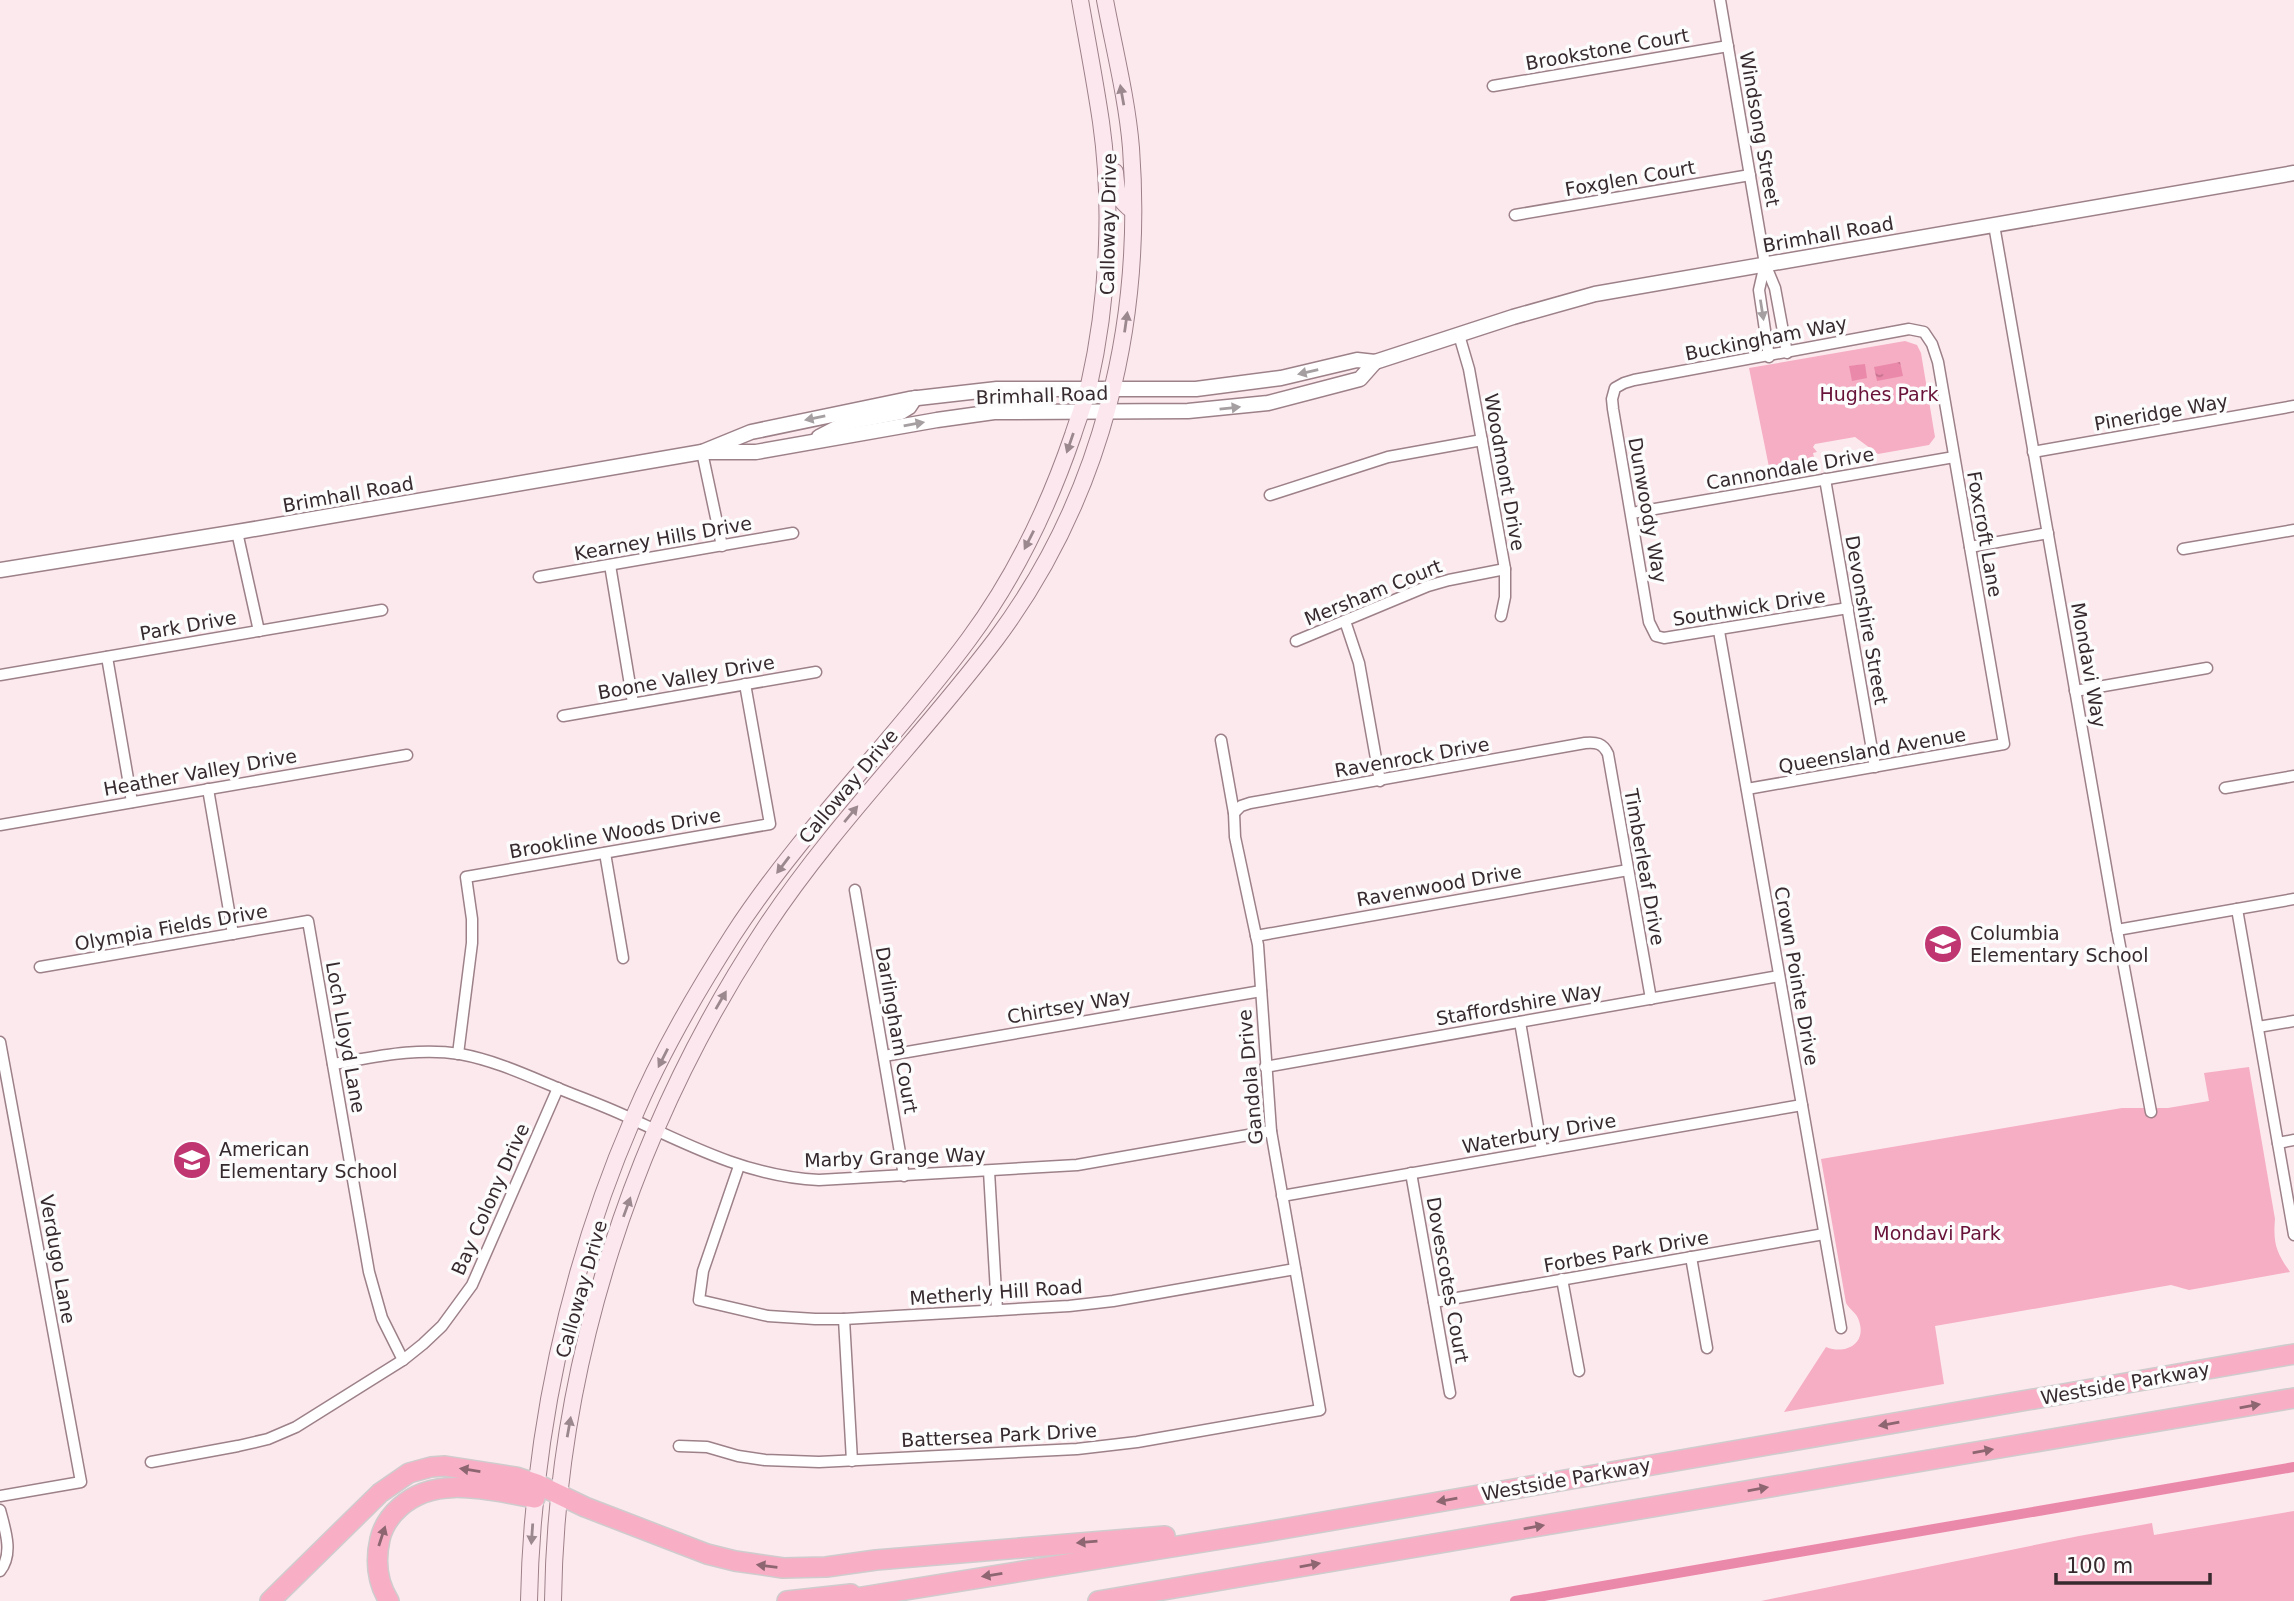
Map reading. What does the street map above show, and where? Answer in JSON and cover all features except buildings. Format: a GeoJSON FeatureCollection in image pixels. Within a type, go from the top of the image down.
{"type":"FeatureCollection","features":[{"type":"Feature","properties":{"kind":"highway","name":"Westside Parkway"},"geometry":{"type":"LineString","coordinates":[[837,1601],[1253,1534],[2294,1354]]}},
{"type":"Feature","properties":{"kind":"highway"},"geometry":{"type":"LineString","coordinates":[[1098,1601],[2294,1398]]}},
{"type":"Feature","properties":{"kind":"highway"},"geometry":{"type":"LineString","coordinates":[[270,1601],[380,1493],[409,1473],[446,1466],[516,1477],[536,1491]]}},
{"type":"Feature","properties":{"kind":"highway"},"geometry":{"type":"LineString","coordinates":[[389,1601],[379,1579],[379,1547],[388,1520],[407,1500],[444,1487],[559,1494],[585,1507],[708,1554],[783,1568],[826,1567],[876,1560],[1180,1535],[1253,1534]]}},
{"type":"Feature","properties":{"kind":"highway"},"geometry":{"type":"LineString","coordinates":[[1171,1601],[1272,1572]]}},
{"type":"Feature","properties":{"kind":"highway"},"geometry":{"type":"LineString","coordinates":[[787,1601],[918,1587]]}},
{"type":"Feature","properties":{"kind":"main road","name":"Calloway Drive"},"geometry":{"type":"LineString","coordinates":[[529,1601],[536,1491],[550,1397],[592,1226],[632,1119],[680,1025],[755,904],[816,824],[948,667],[984,618],[1007,581],[1049,497],[1080,413],[1088,388],[1103,294],[1107,221],[1099,108],[1080,0]]}},
{"type":"Feature","properties":{"kind":"main road"},"geometry":{"type":"LineString","coordinates":[[1091,0],[1097,41],[1117,64]]}},
{"type":"Feature","properties":{"kind":"main road","name":"Calloway Drive"},"geometry":{"type":"LineString","coordinates":[[553,1601],[559,1494],[569,1424],[593,1307],[643,1162],[678,1081],[708,1022],[765,928],[816,857],[1001,631],[1045,563],[1082,486],[1114,389],[1130,291],[1133,211],[1130,143],[1105,0]]}},
{"type":"Feature","properties":{"kind":"main road"},"geometry":{"type":"LineString","coordinates":[[1099,108],[1110,119],[1117,194],[1121,202],[1133,211]]}},
{"type":"Feature","properties":{"kind":"main road"},"geometry":{"type":"LineString","coordinates":[[961,683],[965,663],[1007,600],[1007,581]]}},
{"type":"Feature","properties":{"kind":"main road"},"geometry":{"type":"LineString","coordinates":[[911,743],[912,726],[943,686],[948,667]]}},
{"type":"Feature","properties":{"kind":"street","name":"Windsong Street"},"geometry":{"type":"LineString","coordinates":[[1720,0],[1766,264],[1775,288],[1787,353]]}},
{"type":"Feature","properties":{"kind":"street","name":"Brookstone Court"},"geometry":{"type":"LineString","coordinates":[[1493,86],[1728,46]]}},
{"type":"Feature","properties":{"kind":"street","name":"Brimhall Road"},"geometry":{"type":"LineString","coordinates":[[702,452],[751,432],[915,398],[997,389],[1196,389],[1281,378],[1357,360],[1375,362],[1571,300],[2294,173]]}},
{"type":"Feature","properties":{"kind":"street","name":"Foxglen Court"},"geometry":{"type":"LineString","coordinates":[[1515,215],[1750,175]]}},
{"type":"Feature","properties":{"kind":"street","name":"Mondavi Way"},"geometry":{"type":"LineString","coordinates":[[1994,225],[2151,1112]]}},
{"type":"Feature","properties":{"kind":"street","name":"Windsong Street"},"geometry":{"type":"LineString","coordinates":[[1766,264],[1759,290],[1769,356]]}},
{"type":"Feature","properties":{"kind":"street","name":"Buckingham Way"},"geometry":{"type":"LineString","coordinates":[[1615,388],[1634,380],[1893,331],[1909,329],[1924,332]]}},
{"type":"Feature","properties":{"kind":"street","name":"Foxcroft Lane"},"geometry":{"type":"LineString","coordinates":[[1924,332],[1938,362],[2004,744]]}},
{"type":"Feature","properties":{"kind":"street","name":"Woodmont Drive"},"geometry":{"type":"LineString","coordinates":[[1459,335],[1469,369],[1505,569],[1505,597],[1501,616]]}},
{"type":"Feature","properties":{"kind":"street","name":"Brimhall Road"},"geometry":{"type":"LineString","coordinates":[[0,569],[237,532],[702,452],[756,452],[994,412],[1188,411],[1268,403],[1360,379],[1375,362]]}},
{"type":"Feature","properties":{"kind":"street","name":"Dunwoody Way"},"geometry":{"type":"LineString","coordinates":[[1615,388],[1613,409],[1649,622],[1656,636]]}},
{"type":"Feature","properties":{"kind":"street"},"geometry":{"type":"LineString","coordinates":[[809,443],[848,422],[901,412],[909,407],[915,398]]}},
{"type":"Feature","properties":{"kind":"street","name":"Pineridge Way"},"geometry":{"type":"LineString","coordinates":[[2034,452],[2294,406]]}},
{"type":"Feature","properties":{"kind":"street"},"geometry":{"type":"LineString","coordinates":[[1270,495],[1388,457],[1482,440]]}},
{"type":"Feature","properties":{"kind":"street"},"geometry":{"type":"LineString","coordinates":[[702,452],[722,545]]}},
{"type":"Feature","properties":{"kind":"street","name":"Cannondale Drive"},"geometry":{"type":"LineString","coordinates":[[1632,513],[1954,457]]}},
{"type":"Feature","properties":{"kind":"street","name":"Devonshire Street"},"geometry":{"type":"LineString","coordinates":[[1825,479],[1875,767]]}},
{"type":"Feature","properties":{"kind":"street"},"geometry":{"type":"LineString","coordinates":[[2183,549],[2294,530]]}},
{"type":"Feature","properties":{"kind":"street"},"geometry":{"type":"LineString","coordinates":[[237,532],[259,631]]}},
{"type":"Feature","properties":{"kind":"street","name":"Kearney Hills Drive"},"geometry":{"type":"LineString","coordinates":[[540,577],[793,533]]}},
{"type":"Feature","properties":{"kind":"street"},"geometry":{"type":"LineString","coordinates":[[1970,547],[2048,533]]}},
{"type":"Feature","properties":{"kind":"street"},"geometry":{"type":"LineString","coordinates":[[610,565],[634,704]]}},
{"type":"Feature","properties":{"kind":"street","name":"Mersham Court"},"geometry":{"type":"LineString","coordinates":[[1296,641],[1428,586],[1505,569]]}},
{"type":"Feature","properties":{"kind":"street","name":"Southwick Drive"},"geometry":{"type":"LineString","coordinates":[[1656,636],[1664,638],[1719,631],[1848,608]]}},
{"type":"Feature","properties":{"kind":"street","name":"Park Drive"},"geometry":{"type":"LineString","coordinates":[[0,676],[382,610]]}},
{"type":"Feature","properties":{"kind":"street"},"geometry":{"type":"LineString","coordinates":[[1345,621],[1359,663],[1380,781]]}},
{"type":"Feature","properties":{"kind":"street","name":"Crown Pointe Drive"},"geometry":{"type":"LineString","coordinates":[[1719,631],[1841,1328]]}},
{"type":"Feature","properties":{"kind":"street"},"geometry":{"type":"LineString","coordinates":[[107,657],[132,802]]}},
{"type":"Feature","properties":{"kind":"street"},"geometry":{"type":"LineString","coordinates":[[2075,691],[2207,668]]}},
{"type":"Feature","properties":{"kind":"street","name":"Boone Valley Drive"},"geometry":{"type":"LineString","coordinates":[[563,716],[816,672]]}},
{"type":"Feature","properties":{"kind":"street","name":"Brookline Woods Drive"},"geometry":{"type":"LineString","coordinates":[[458,1054],[472,943],[472,919],[466,877],[769,824],[746,684]]}},
{"type":"Feature","properties":{"kind":"street","name":"Gandola Drive"},"geometry":{"type":"LineString","coordinates":[[1221,740],[1234,813],[1235,837],[1256,936],[1271,1131],[1320,1410]]}},
{"type":"Feature","properties":{"kind":"street","name":"Ravenrock Drive"},"geometry":{"type":"LineString","coordinates":[[1234,813],[1241,806],[1251,803],[1585,743],[1600,744]]}},
{"type":"Feature","properties":{"kind":"street","name":"Timberleaf Drive"},"geometry":{"type":"LineString","coordinates":[[1600,744],[1608,754],[1651,999]]}},
{"type":"Feature","properties":{"kind":"street","name":"Queensland Avenue"},"geometry":{"type":"LineString","coordinates":[[1747,789],[2004,744]]}},
{"type":"Feature","properties":{"kind":"street","name":"Heather Valley Drive"},"geometry":{"type":"LineString","coordinates":[[0,825],[407,755]]}},
{"type":"Feature","properties":{"kind":"street"},"geometry":{"type":"LineString","coordinates":[[2225,788],[2294,776]]}},
{"type":"Feature","properties":{"kind":"street"},"geometry":{"type":"LineString","coordinates":[[208,789],[233,934]]}},
{"type":"Feature","properties":{"kind":"street"},"geometry":{"type":"LineString","coordinates":[[604,853],[623,958]]}},
{"type":"Feature","properties":{"kind":"street","name":"Ravenwood Drive"},"geometry":{"type":"LineString","coordinates":[[1256,936],[1628,870]]}},
{"type":"Feature","properties":{"kind":"street","name":"Darlingham Court"},"geometry":{"type":"LineString","coordinates":[[855,890],[904,1175]]}},
{"type":"Feature","properties":{"kind":"street"},"geometry":{"type":"LineString","coordinates":[[2117,930],[2294,899]]}},
{"type":"Feature","properties":{"kind":"street"},"geometry":{"type":"LineString","coordinates":[[2237,909],[2294,1235]]}},
{"type":"Feature","properties":{"kind":"street","name":"Olympia Fields Drive"},"geometry":{"type":"LineString","coordinates":[[40,967],[308,921]]}},
{"type":"Feature","properties":{"kind":"street","name":"Loch Lloyd Lane"},"geometry":{"type":"LineString","coordinates":[[308,921],[374,1295],[391,1339],[403,1360]]}},
{"type":"Feature","properties":{"kind":"street","name":"Staffordshire Way"},"geometry":{"type":"LineString","coordinates":[[1265,1067],[1779,976]]}},
{"type":"Feature","properties":{"kind":"street","name":"Chirtsey Way"},"geometry":{"type":"LineString","coordinates":[[884,1056],[1261,991]]}},
{"type":"Feature","properties":{"kind":"street"},"geometry":{"type":"LineString","coordinates":[[2258,1027],[2294,1021]]}},
{"type":"Feature","properties":{"kind":"street"},"geometry":{"type":"LineString","coordinates":[[1520,1022],[1542,1150]]}},
{"type":"Feature","properties":{"kind":"street","name":"Verdugo Lane"},"geometry":{"type":"LineString","coordinates":[[0,1042],[81,1482],[0,1496]]}},
{"type":"Feature","properties":{"kind":"street","name":"Marby Grange Way"},"geometry":{"type":"LineString","coordinates":[[333,1064],[410,1052],[458,1054],[488,1060],[739,1166],[775,1176],[799,1179],[1077,1165],[1271,1131]]}},
{"type":"Feature","properties":{"kind":"street","name":"Bay Colony Drive"},"geometry":{"type":"LineString","coordinates":[[151,1462],[238,1446],[277,1435],[323,1412],[403,1360],[442,1326],[472,1285],[558,1088]]}},
{"type":"Feature","properties":{"kind":"street","name":"Waterbury Drive"},"geometry":{"type":"LineString","coordinates":[[1282,1196],[1802,1105]]}},
{"type":"Feature","properties":{"kind":"street"},"geometry":{"type":"LineString","coordinates":[[2278,1143],[2294,1140]]}},
{"type":"Feature","properties":{"kind":"street","name":"Metherly Hill Road"},"geometry":{"type":"LineString","coordinates":[[739,1166],[711,1246],[699,1300],[768,1316],[815,1319],[1069,1306],[1113,1301],[1295,1269]]}},
{"type":"Feature","properties":{"kind":"street"},"geometry":{"type":"LineString","coordinates":[[989,1171],[997,1310]]}},
{"type":"Feature","properties":{"kind":"street","name":"Dovescotes Court"},"geometry":{"type":"LineString","coordinates":[[1411,1173],[1450,1394]]}},
{"type":"Feature","properties":{"kind":"street","name":"Forbes Park Drive"},"geometry":{"type":"LineString","coordinates":[[1434,1302],[1825,1234]]}},
{"type":"Feature","properties":{"kind":"street"},"geometry":{"type":"LineString","coordinates":[[1691,1257],[1707,1348]]}},
{"type":"Feature","properties":{"kind":"street"},"geometry":{"type":"LineString","coordinates":[[1562,1279],[1578,1371]]}},
{"type":"Feature","properties":{"kind":"street"},"geometry":{"type":"LineString","coordinates":[[844,1318],[852,1461]]}},
{"type":"Feature","properties":{"kind":"street","name":"Battersea Park Drive"},"geometry":{"type":"LineString","coordinates":[[679,1446],[707,1447],[765,1460],[819,1462],[1107,1447],[1320,1410]]}},
{"type":"Feature","properties":{"kind":"street"},"geometry":{"type":"LineString","coordinates":[[0,1510],[8,1551],[2,1569]]}},
{"type":"Feature","properties":{"kind":"green space","name":"Hughes Park"},"geometry":{"type":"Polygon","coordinates":[[[1905,341],[1917,345],[1921,353],[1935,437],[1929,445],[1878,454],[1855,437],[1815,444],[1813,447],[1817,452],[1813,453],[1816,465],[1770,472],[1749,368],[1905,341]]]}},
{"type":"Feature","properties":{"kind":"green space","name":"Mondavi Park"},"geometry":{"type":"Polygon","coordinates":[[[2249,1067],[2275,1219],[2275,1241],[2290,1272],[2189,1290],[2171,1285],[1935,1326],[1944,1384],[1784,1412],[1826,1347],[1840,1350],[1847,1348],[1853,1346],[1860,1336],[1858,1318],[1846,1303],[1821,1159],[2122,1108],[2168,1108],[2209,1101],[2204,1073],[2249,1067]]]}},
{"type":"Feature","properties":{"kind":"green space"},"geometry":{"type":"Polygon","coordinates":[[[2294,1511],[2294,1601],[1761,1601],[2152,1523],[2154,1535],[2294,1511]]]}},
{"type":"Feature","properties":{"kind":"water"},"geometry":{"type":"Polygon","coordinates":[[[1900,362],[1903,376],[1877,381],[1874,367],[1900,362]]]}},
{"type":"Feature","properties":{"kind":"water"},"geometry":{"type":"Polygon","coordinates":[[[1865,364],[1867,378],[1852,381],[1849,366],[1865,364]]]}},
{"type":"Feature","properties":{"kind":"waterway"},"geometry":{"type":"LineString","coordinates":[[1515,1601],[2294,1467]]}},
{"type":"Feature","properties":{"kind":"place","name":"Columbia Elementary School"},"geometry":{"type":"Point","coordinates":[1943,944]}},
{"type":"Feature","properties":{"kind":"place","name":"American Elementary School"},"geometry":{"type":"Point","coordinates":[192,1160]}}]}
